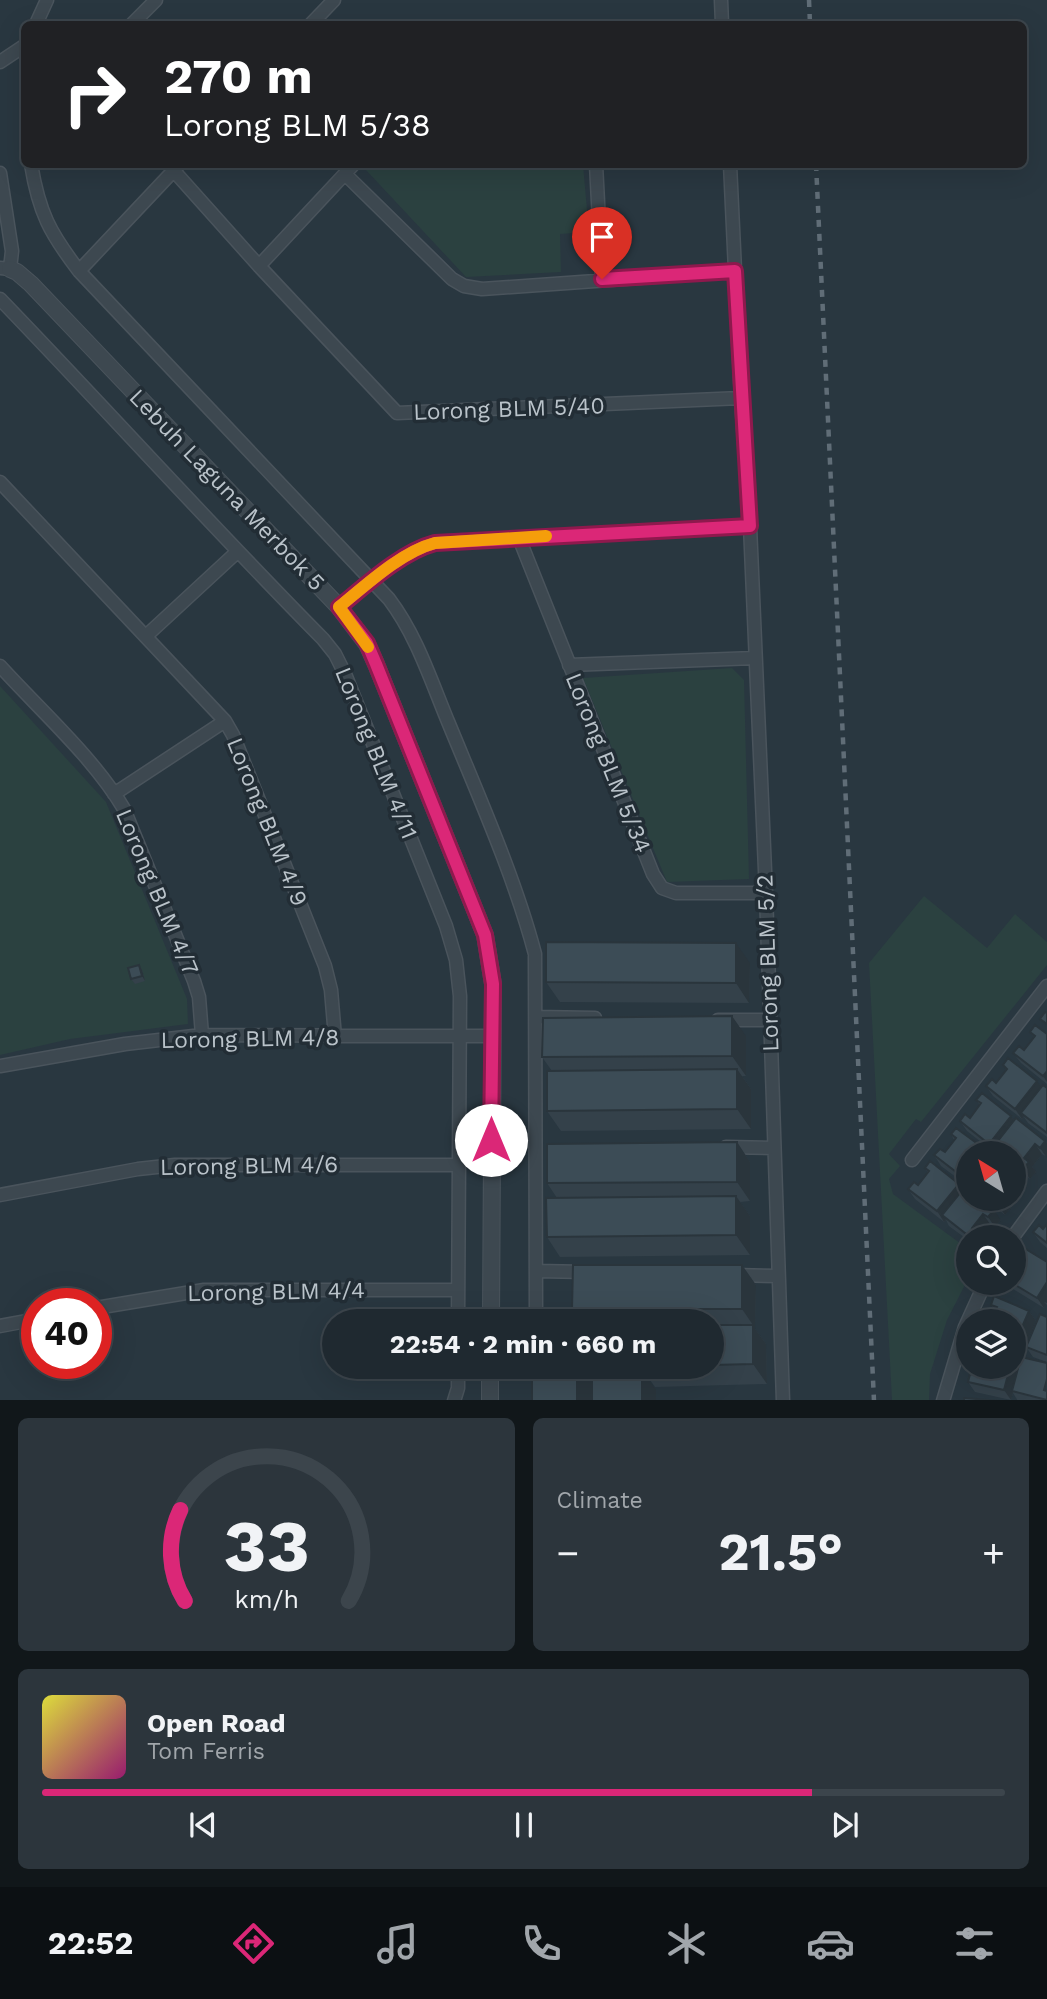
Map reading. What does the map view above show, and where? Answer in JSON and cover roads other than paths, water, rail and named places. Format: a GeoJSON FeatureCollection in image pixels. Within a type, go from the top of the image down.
{"type":"FeatureCollection","features":[{"type":"Feature","properties":{"kind":"street"},"geometry":{"type":"LineString","coordinates":[[37,21],[47,0]]}},
{"type":"Feature","properties":{"kind":"street"},"geometry":{"type":"LineString","coordinates":[[135,21],[156,0]]}},
{"type":"Feature","properties":{"kind":"street"},"geometry":{"type":"LineString","coordinates":[[314,21],[334,0]]}},
{"type":"Feature","properties":{"kind":"street"},"geometry":{"type":"LineString","coordinates":[[721,0],[722,21]]}},
{"type":"Feature","properties":{"kind":"street"},"geometry":{"type":"LineString","coordinates":[[0,62],[21,48]]}},
{"type":"Feature","properties":{"kind":"street","name":"Lebuh Laguna Merbok 5"},"geometry":{"type":"LineString","coordinates":[[32,168],[42,215],[54,238],[79,271],[389,599],[410,630],[527,922],[535,954],[536,1309]]}},
{"type":"Feature","properties":{"kind":"street"},"geometry":{"type":"LineString","coordinates":[[79,271],[177,168]]}},
{"type":"Feature","properties":{"kind":"street","name":"Lorong BLM 5/40"},"geometry":{"type":"LineString","coordinates":[[177,168],[259,266],[397,413],[741,398]]}},
{"type":"Feature","properties":{"kind":"street"},"geometry":{"type":"LineString","coordinates":[[596,168],[602,279]]}},
{"type":"Feature","properties":{"kind":"street","name":"Lorong BLM 5/2"},"geometry":{"type":"LineString","coordinates":[[730,168],[750,526],[766,893],[783,1400]]}},
{"type":"Feature","properties":{"kind":"street"},"geometry":{"type":"LineString","coordinates":[[259,266],[350,169],[452,279],[464,286],[482,289],[735,271]]}},
{"type":"Feature","properties":{"kind":"street"},"geometry":{"type":"LineString","coordinates":[[0,173],[12,251],[5,269]]}},
{"type":"Feature","properties":{"kind":"street","name":"Lebuh Laguna Merbok 5"},"geometry":{"type":"LineString","coordinates":[[5,269],[17,272],[31,284],[339,607],[367,643],[485,935],[493,984],[491,1309]]}},
{"type":"Feature","properties":{"kind":"street","name":"Lorong BLM 4/11"},"geometry":{"type":"LineString","coordinates":[[0,299],[125,428],[237,552],[323,639],[335,654],[345,674],[453,948],[460,996],[458,1309]]}},
{"type":"Feature","properties":{"kind":"street","name":"Lorong BLM 4/9"},"geometry":{"type":"LineString","coordinates":[[0,482],[225,721],[325,965],[331,990],[335,1037]]}},
{"type":"Feature","properties":{"kind":"street"},"geometry":{"type":"LineString","coordinates":[[339,607],[371,580],[428,545],[750,526]]}},
{"type":"Feature","properties":{"kind":"street","name":"Lorong BLM 5/34"},"geometry":{"type":"LineString","coordinates":[[519,538],[653,874],[662,888],[676,893],[766,893]]}},
{"type":"Feature","properties":{"kind":"street"},"geometry":{"type":"LineString","coordinates":[[146,636],[237,552]]}},
{"type":"Feature","properties":{"kind":"street"},"geometry":{"type":"LineString","coordinates":[[569,665],[755,658]]}},
{"type":"Feature","properties":{"kind":"street","name":"Lorong BLM 4/7"},"geometry":{"type":"LineString","coordinates":[[0,666],[114,793],[124,809],[194,981],[199,997],[202,1035]]}},
{"type":"Feature","properties":{"kind":"street"},"geometry":{"type":"LineString","coordinates":[[114,793],[225,721]]}},
{"type":"Feature","properties":{"kind":"street"},"geometry":{"type":"LineString","coordinates":[[912,1160],[1047,986]]}},
{"type":"Feature","properties":{"kind":"street"},"geometry":{"type":"LineString","coordinates":[[536,1017],[605,1018]]}},
{"type":"Feature","properties":{"kind":"street"},"geometry":{"type":"LineString","coordinates":[[701,1019],[770,1020]]}},
{"type":"Feature","properties":{"kind":"street","name":"Lorong BLM 4/8"},"geometry":{"type":"LineString","coordinates":[[0,1066],[125,1044],[202,1035],[492,1036]]}},
{"type":"Feature","properties":{"kind":"street"},"geometry":{"type":"LineString","coordinates":[[536,1146],[550,1146]]}},
{"type":"Feature","properties":{"kind":"street"},"geometry":{"type":"LineString","coordinates":[[718,1147],[774,1148]]}},
{"type":"Feature","properties":{"kind":"street","name":"Lorong BLM 4/6"},"geometry":{"type":"LineString","coordinates":[[0,1195],[175,1164],[458,1165]]}},
{"type":"Feature","properties":{"kind":"street"},"geometry":{"type":"LineString","coordinates":[[1022,1225],[1047,1191]]}},
{"type":"Feature","properties":{"kind":"street"},"geometry":{"type":"LineString","coordinates":[[536,1271],[599,1273]]}},
{"type":"Feature","properties":{"kind":"street"},"geometry":{"type":"LineString","coordinates":[[723,1275],[778,1276]]}},
{"type":"Feature","properties":{"kind":"street","name":"Lorong BLM 4/4"},"geometry":{"type":"LineString","coordinates":[[112,1305],[204,1290],[457,1290]]}},
{"type":"Feature","properties":{"kind":"street"},"geometry":{"type":"LineString","coordinates":[[943,1400],[965,1327],[980,1295]]}},
{"type":"Feature","properties":{"kind":"street"},"geometry":{"type":"LineString","coordinates":[[0,1326],[21,1322]]}},
{"type":"Feature","properties":{"kind":"street"},"geometry":{"type":"LineString","coordinates":[[454,1400],[458,1379]]}},
{"type":"Feature","properties":{"kind":"street"},"geometry":{"type":"LineString","coordinates":[[490,1379],[490,1400]]}},
{"type":"Feature","properties":{"kind":"railway"},"geometry":{"type":"LineString","coordinates":[[809,0],[810,21]]}},
{"type":"Feature","properties":{"kind":"railway"},"geometry":{"type":"LineString","coordinates":[[816,168],[874,1400]]}}]}
